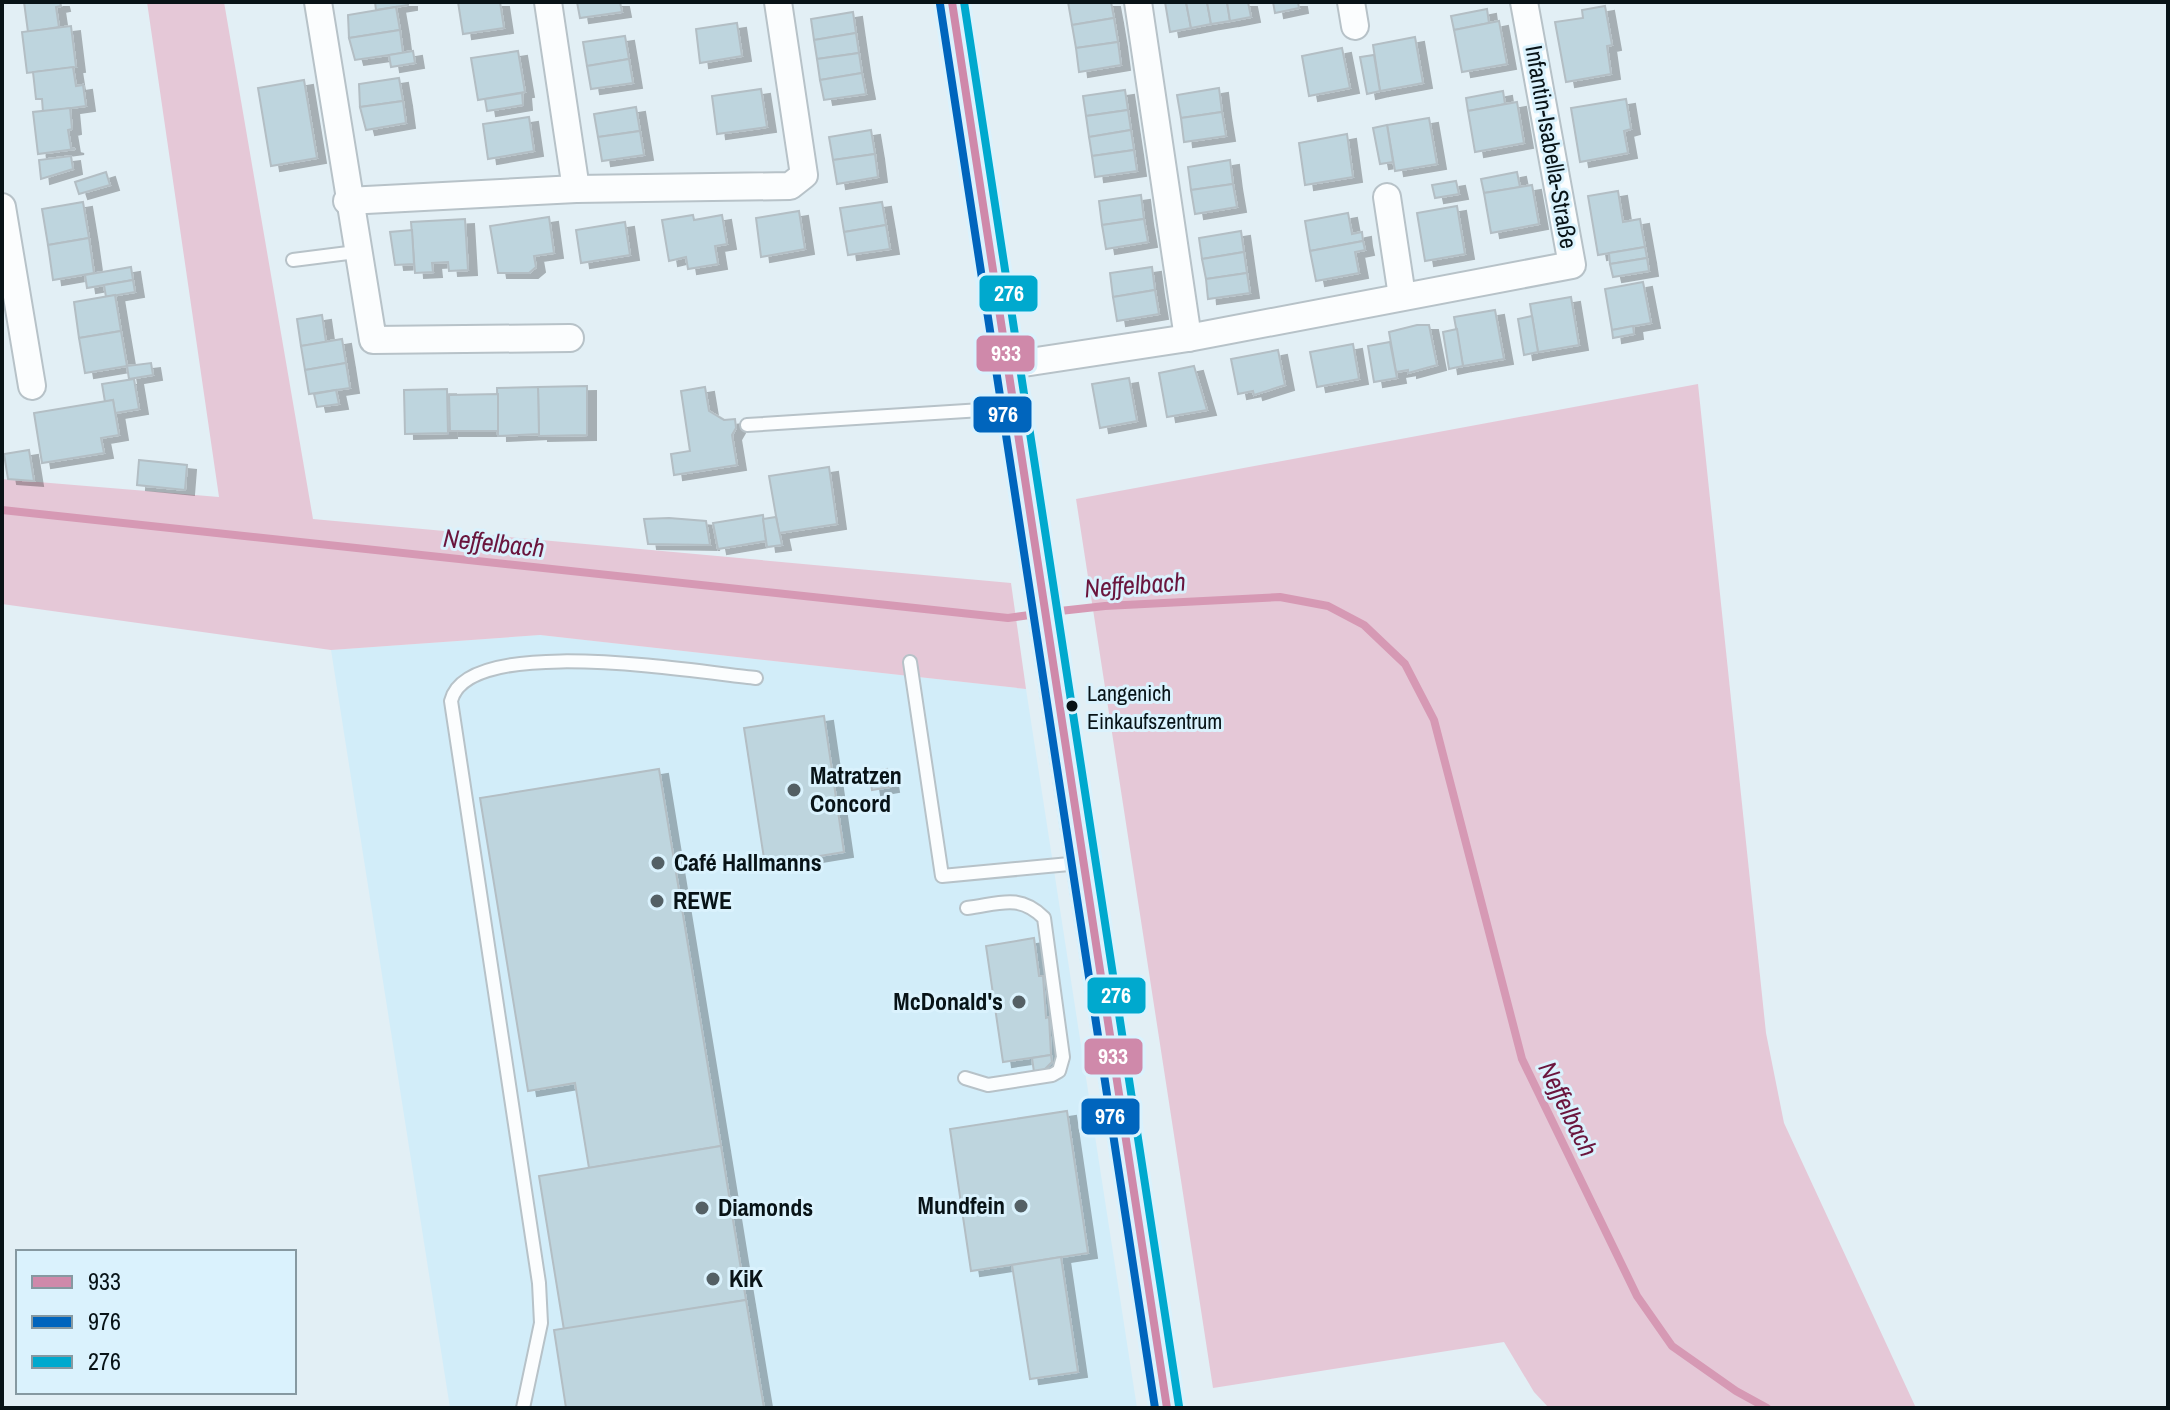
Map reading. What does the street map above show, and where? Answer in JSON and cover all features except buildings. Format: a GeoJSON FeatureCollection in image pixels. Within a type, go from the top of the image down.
{"type":"FeatureCollection","features":[{"type":"Feature","properties":{"kind":"street"},"geometry":{"type":"LineString","coordinates":[[318,2],[347,201],[373,340],[570,338]]}},
{"type":"Feature","properties":{"kind":"street"},"geometry":{"type":"LineString","coordinates":[[548,2],[576,189]]}},
{"type":"Feature","properties":{"kind":"street"},"geometry":{"type":"LineString","coordinates":[[347,201],[576,189],[790,186],[804,175],[778,2]]}},
{"type":"Feature","properties":{"kind":"street"},"geometry":{"type":"LineString","coordinates":[[952,2],[1010,365],[1080,863],[1167,1408]]}},
{"type":"Feature","properties":{"kind":"street"},"geometry":{"type":"LineString","coordinates":[[1138,2],[1188,338]]}},
{"type":"Feature","properties":{"kind":"street","name":"Infantin-Isabella-Straße"},"geometry":{"type":"LineString","coordinates":[[1010,365],[1188,338],[1572,265],[1524,2]]}},
{"type":"Feature","properties":{"kind":"street"},"geometry":{"type":"LineString","coordinates":[[1387,197],[1402,296]]}},
{"type":"Feature","properties":{"kind":"street"},"geometry":{"type":"LineString","coordinates":[[2,207],[32,386]]}},
{"type":"Feature","properties":{"kind":"lane"},"geometry":{"type":"LineString","coordinates":[[293,260],[356,252]]}},
{"type":"Feature","properties":{"kind":"lane"},"geometry":{"type":"LineString","coordinates":[[747,425],[1016,408]]}},
{"type":"Feature","properties":{"kind":"lane"},"geometry":{"type":"LineString","coordinates":[[523,1408],[538,1345],[541,1304],[468,823],[451,701],[454,688],[469,676],[545,661],[756,678]]}},
{"type":"Feature","properties":{"kind":"lane"},"geometry":{"type":"LineString","coordinates":[[910,662],[942,876],[1080,863]]}},
{"type":"Feature","properties":{"kind":"lane"},"geometry":{"type":"LineString","coordinates":[[965,1078],[988,1085],[1052,1075],[1059,1071],[1063,1057],[1044,918],[1031,905],[1014,902],[967,908]]}},
{"type":"Feature","properties":{"kind":"shaded area"},"geometry":{"type":"Polygon","coordinates":[[[147,2],[224,2],[313,519],[1011,583],[1026,689],[540,635],[331,650],[2,604],[2,479],[219,497],[147,2]]]}},
{"type":"Feature","properties":{"kind":"shaded area"},"geometry":{"type":"Polygon","coordinates":[[[1698,384],[1766,1033],[1784,1123],[1916,1408],[1549,1408],[1534,1392],[1504,1342],[1213,1388],[1076,499],[1698,384]]]}},
{"type":"Feature","properties":{"kind":"shaded area"},"geometry":{"type":"Polygon","coordinates":[[[540,635],[1026,689],[1137,1408],[450,1408],[331,650],[540,635]]]}},
{"type":"Feature","properties":{"kind":"waterway","name":"Neffelbach"},"geometry":{"type":"LineString","coordinates":[[2,510],[1008,618],[1037,614]]}},
{"type":"Feature","properties":{"kind":"waterway","name":"Neffelbach"},"geometry":{"type":"LineString","coordinates":[[1051,612],[1105,606],[1280,597],[1328,606],[1364,625],[1405,664],[1434,720],[1522,1059],[1637,1296],[1672,1346],[1736,1391],[1767,1408]]}},
{"type":"Feature","properties":{"kind":"transit line","name":"933"},"geometry":{"type":"LineString","coordinates":[[952,2],[1167,1408]]}},
{"type":"Feature","properties":{"kind":"transit line","name":"276"},"geometry":{"type":"LineString","coordinates":[[964,2],[1179,1406]]}},
{"type":"Feature","properties":{"kind":"transit line","name":"976"},"geometry":{"type":"LineString","coordinates":[[940,4],[1155,1408]]}},
{"type":"Feature","properties":{"kind":"place","name":"Langenich Einkaufszentrum"},"geometry":{"type":"Point","coordinates":[1072,706]}},
{"type":"Feature","properties":{"kind":"place","name":"Matratzen Concord"},"geometry":{"type":"Point","coordinates":[794,790]}},
{"type":"Feature","properties":{"kind":"place","name":"Café Hallmanns"},"geometry":{"type":"Point","coordinates":[658,863]}},
{"type":"Feature","properties":{"kind":"place","name":"REWE"},"geometry":{"type":"Point","coordinates":[657,901]}},
{"type":"Feature","properties":{"kind":"place","name":"McDonald's"},"geometry":{"type":"Point","coordinates":[1019,1002]}},
{"type":"Feature","properties":{"kind":"place","name":"Mundfein"},"geometry":{"type":"Point","coordinates":[1021,1206]}},
{"type":"Feature","properties":{"kind":"place","name":"Diamonds"},"geometry":{"type":"Point","coordinates":[702,1208]}},
{"type":"Feature","properties":{"kind":"place","name":"KiK"},"geometry":{"type":"Point","coordinates":[713,1279]}}]}
